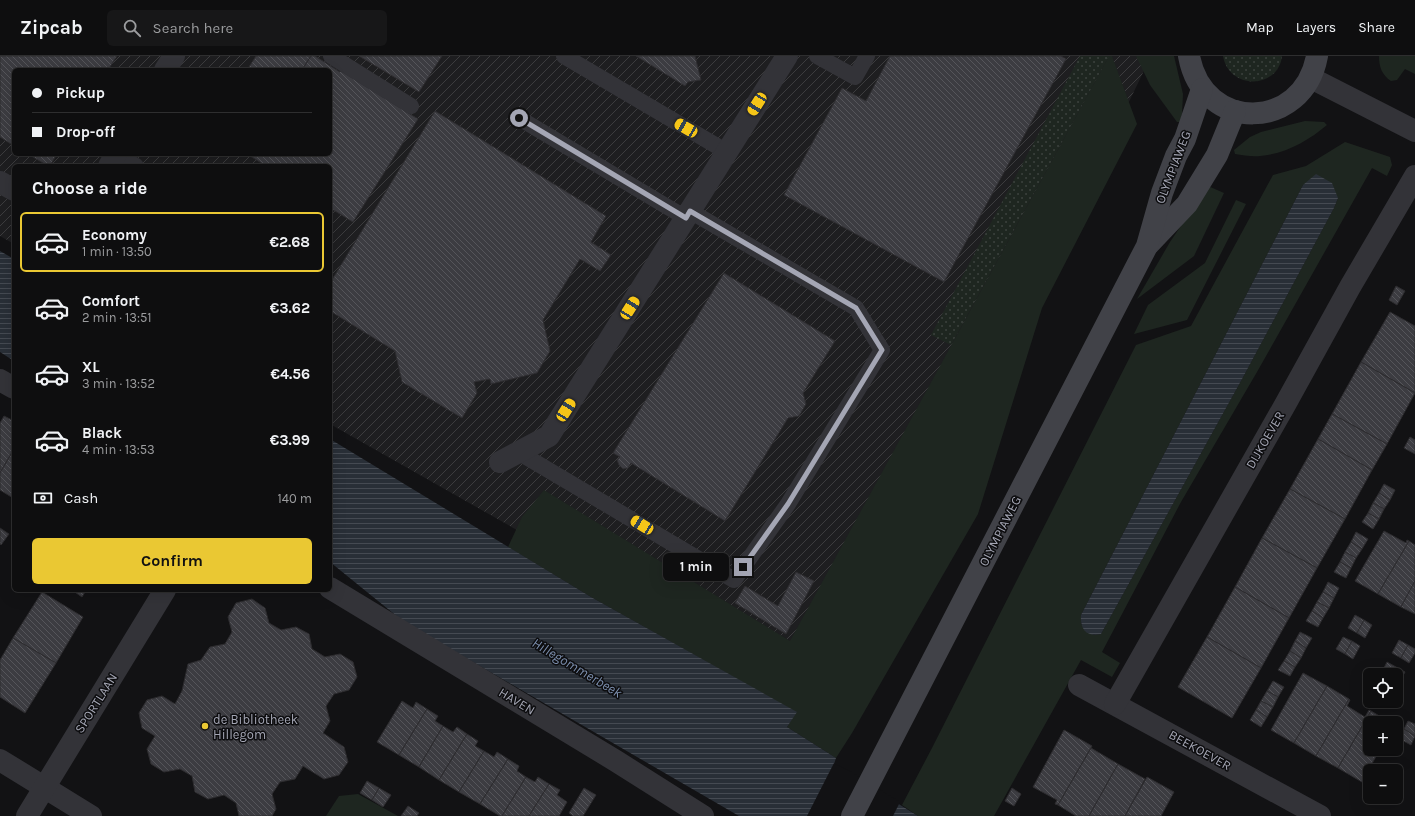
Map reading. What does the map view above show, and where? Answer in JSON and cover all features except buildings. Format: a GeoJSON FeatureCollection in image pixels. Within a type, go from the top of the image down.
{"type":"FeatureCollection","features":[{"type":"Feature","properties":{"kind":"main road"},"geometry":{"type":"LineString","coordinates":[[1189,56],[1195,78],[1202,89],[1211,98],[1223,106],[1235,111],[1250,113],[1265,113],[1292,101],[1302,91],[1311,78],[1317,56]]}},
{"type":"Feature","properties":{"kind":"main road","name":"OLYMPIAWEG"},"geometry":{"type":"LineString","coordinates":[[852,816],[871,782],[1147,246],[1162,192],[1176,156],[1185,139],[1202,89]]}},
{"type":"Feature","properties":{"kind":"main road","name":"OLYMPIAWEG"},"geometry":{"type":"LineString","coordinates":[[1147,246],[1187,204],[1216,155],[1235,111]]}},
{"type":"Feature","properties":{"kind":"street"},"geometry":{"type":"LineString","coordinates":[[167,68],[174,56]]}},
{"type":"Feature","properties":{"kind":"street"},"geometry":{"type":"LineString","coordinates":[[509,457],[550,436],[786,56]]}},
{"type":"Feature","properties":{"kind":"street"},"geometry":{"type":"LineString","coordinates":[[1311,78],[1415,131]]}},
{"type":"Feature","properties":{"kind":"street","name":"DIJKOEVER"},"geometry":{"type":"LineString","coordinates":[[1115,704],[1350,287],[1415,176]]}},
{"type":"Feature","properties":{"kind":"street"},"geometry":{"type":"LineString","coordinates":[[0,182],[12,189]]}},
{"type":"Feature","properties":{"kind":"street"},"geometry":{"type":"LineString","coordinates":[[0,380],[12,387]]}},
{"type":"Feature","properties":{"kind":"street","name":"HAVEN"},"geometry":{"type":"LineString","coordinates":[[332,589],[616,760],[703,816]]}},
{"type":"Feature","properties":{"kind":"street","name":"SPORTLAAN"},"geometry":{"type":"LineString","coordinates":[[27,816],[164,592]]}},
{"type":"Feature","properties":{"kind":"street","name":"BEEKOEVER"},"geometry":{"type":"LineString","coordinates":[[1079,685],[1320,816]]}},
{"type":"Feature","properties":{"kind":"street"},"geometry":{"type":"LineString","coordinates":[[0,760],[91,816]]}},
{"type":"Feature","properties":{"kind":"lane"},"geometry":{"type":"LineString","coordinates":[[331,56],[411,106]]}},
{"type":"Feature","properties":{"kind":"lane"},"geometry":{"type":"LineString","coordinates":[[564,56],[727,152]]}},
{"type":"Feature","properties":{"kind":"lane"},"geometry":{"type":"LineString","coordinates":[[817,56],[855,77],[867,56]]}},
{"type":"Feature","properties":{"kind":"lane"},"geometry":{"type":"LineString","coordinates":[[509,457],[734,580],[788,504],[882,350],[856,308],[688,215],[519,118]]}},
{"type":"Feature","properties":{"kind":"lane"},"geometry":{"type":"LineString","coordinates":[[120,156],[133,164]]}},
{"type":"Feature","properties":{"kind":"shaded area"},"geometry":{"type":"Polygon","coordinates":[[[0,56],[1151,56],[836,711],[332,425],[332,164],[12,164],[12,243],[0,236],[0,56]]]}},
{"type":"Feature","properties":{"kind":"shaded area"},"geometry":{"type":"Polygon","coordinates":[[[1080,56],[1109,56],[951,345],[931,335],[1080,56]]]}},
{"type":"Feature","properties":{"kind":"shaded area"},"geometry":{"type":"Polygon","coordinates":[[[1109,56],[1112,56],[1137,124],[1042,308],[978,514],[852,733],[836,758],[787,727],[796,712],[591,597],[508,547],[522,517],[544,490],[790,641],[1109,56]]]}},
{"type":"Feature","properties":{"kind":"shaded area"},"geometry":{"type":"Polygon","coordinates":[[[1136,56],[1174,56],[1183,94],[1180,122],[1177,122],[1150,85],[1136,56]]]}},
{"type":"Feature","properties":{"kind":"shaded area"},"geometry":{"type":"Polygon","coordinates":[[[1223,56],[1282,56],[1279,67],[1272,75],[1263,80],[1253,82],[1243,80],[1234,75],[1227,67],[1223,56]]]}},
{"type":"Feature","properties":{"kind":"shaded area"},"geometry":{"type":"Polygon","coordinates":[[[1379,56],[1415,56],[1415,74],[1405,69],[1397,80],[1391,81],[1385,76],[1382,70],[1379,56]]]}},
{"type":"Feature","properties":{"kind":"shaded area"},"geometry":{"type":"Polygon","coordinates":[[[1305,121],[1324,122],[1327,125],[1296,146],[1278,153],[1257,156],[1235,154],[1234,150],[1250,137],[1261,132],[1305,121]]]}},
{"type":"Feature","properties":{"kind":"shaded area"},"geometry":{"type":"Polygon","coordinates":[[[1345,142],[1390,157],[1392,165],[1387,176],[1372,168],[1257,372],[1181,502],[1102,652],[1120,663],[1112,677],[1081,660],[994,816],[918,816],[902,805],[1136,345],[1191,326],[1273,175],[1306,166],[1345,142]],[[1303,185],[1081,615],[1081,624],[1094,635],[1101,634],[1241,381],[1338,198],[1303,185]]]}},
{"type":"Feature","properties":{"kind":"shaded area"},"geometry":{"type":"Polygon","coordinates":[[[1208,186],[1224,193],[1194,256],[1137,299],[1170,242],[1208,186]]]}},
{"type":"Feature","properties":{"kind":"shaded area"},"geometry":{"type":"Polygon","coordinates":[[[1236,200],[1246,204],[1187,320],[1134,334],[1148,305],[1205,263],[1236,200]]]}},
{"type":"Feature","properties":{"kind":"shaded area"},"geometry":{"type":"Polygon","coordinates":[[[358,794],[398,816],[326,816],[339,796],[358,794]]]}},
{"type":"Feature","properties":{"kind":"water"},"geometry":{"type":"Polygon","coordinates":[[[1316,174],[1332,183],[1338,198],[1334,208],[1241,381],[1101,634],[1096,635],[1088,633],[1083,628],[1081,615],[1303,185],[1316,174]]]}},
{"type":"Feature","properties":{"kind":"water"},"geometry":{"type":"Polygon","coordinates":[[[0,251],[12,258],[12,360],[0,352],[0,251]]]}},
{"type":"Feature","properties":{"kind":"water","name":"Hillegommerbeek"},"geometry":{"type":"Polygon","coordinates":[[[332,440],[591,597],[797,712],[787,727],[836,758],[834,764],[918,816],[739,816],[404,622],[332,564],[332,440]]]}},
{"type":"Feature","properties":{"kind":"pier"},"geometry":{"type":"Polygon","coordinates":[[[834,763],[900,802],[893,816],[807,816],[834,763]]]}},
{"type":"Feature","properties":{"kind":"place","name":"de Bibliotheek Hillegom"},"geometry":{"type":"Point","coordinates":[205,726]}},
{"type":"Feature","properties":{"kind":"route"},"geometry":{"type":"LineString","coordinates":[[519,118],[686,218],[690,211],[856,308],[882,350],[788,504],[743,567]]}}]}
